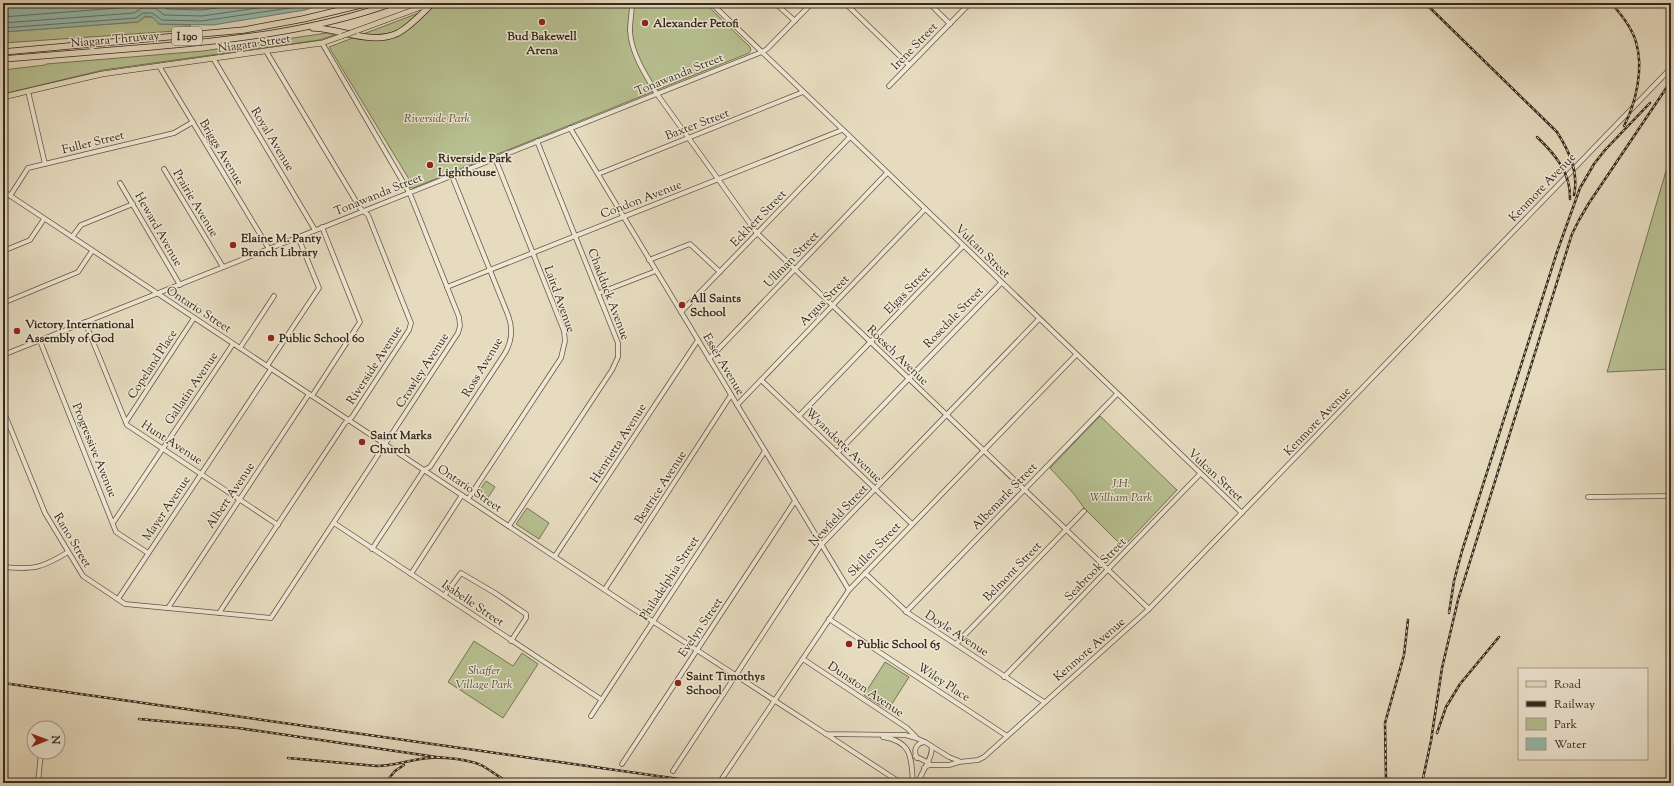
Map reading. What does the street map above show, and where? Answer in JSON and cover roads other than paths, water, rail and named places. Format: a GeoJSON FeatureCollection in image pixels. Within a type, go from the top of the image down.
{"type":"FeatureCollection","features":[{"type":"Feature","properties":{"kind":"highway","name":"Niagara Thruway"},"geometry":{"type":"LineString","coordinates":[[3,52],[244,30],[303,19],[368,3]]}},
{"type":"Feature","properties":{"kind":"highway","name":"Niagara Thruway"},"geometry":{"type":"LineString","coordinates":[[3,59],[218,41],[305,28],[393,3]]}},
{"type":"Feature","properties":{"kind":"highway"},"geometry":{"type":"LineString","coordinates":[[305,28],[328,28],[368,37],[388,36],[404,29],[432,3]]}},
{"type":"Feature","properties":{"kind":"main road","name":"Niagara Street"},"geometry":{"type":"LineString","coordinates":[[3,97],[102,74],[322,43],[432,3]]}},
{"type":"Feature","properties":{"kind":"street","name":"Roesch Avenue"},"geometry":{"type":"LineString","coordinates":[[632,3],[630,32],[632,42],[644,72],[656,94],[757,233],[1149,609]]}},
{"type":"Feature","properties":{"kind":"street","name":"Vulcan Street"},"geometry":{"type":"LineString","coordinates":[[711,3],[1242,513]]}},
{"type":"Feature","properties":{"kind":"street"},"geometry":{"type":"LineString","coordinates":[[776,3],[794,21]]}},
{"type":"Feature","properties":{"kind":"street","name":"Tonawanda Street"},"geometry":{"type":"LineString","coordinates":[[3,355],[762,52],[767,49],[812,3]]}},
{"type":"Feature","properties":{"kind":"street"},"geometry":{"type":"LineString","coordinates":[[845,3],[909,65]]}},
{"type":"Feature","properties":{"kind":"street"},"geometry":{"type":"LineString","coordinates":[[929,3],[950,24]]}},
{"type":"Feature","properties":{"kind":"street","name":"Irene Street"},"geometry":{"type":"LineString","coordinates":[[889,86],[970,3]]}},
{"type":"Feature","properties":{"kind":"street","name":"Crowley Avenue"},"geometry":{"type":"LineString","coordinates":[[259,616],[271,618],[458,333],[460,326],[459,317],[409,193],[322,43]]}},
{"type":"Feature","properties":{"kind":"street","name":"Riverside Avenue"},"geometry":{"type":"LineString","coordinates":[[219,613],[409,330],[411,323],[368,215],[360,208],[266,51]]}},
{"type":"Feature","properties":{"kind":"street","name":"Royal Avenue"},"geometry":{"type":"LineString","coordinates":[[213,58],[315,230]]}},
{"type":"Feature","properties":{"kind":"street","name":"Briggs Avenue"},"geometry":{"type":"LineString","coordinates":[[159,66],[269,249]]}},
{"type":"Feature","properties":{"kind":"street","name":"Kenmore Avenue"},"geometry":{"type":"LineString","coordinates":[[918,783],[928,762],[949,765],[959,762],[978,760],[984,757],[1149,609],[1671,68]]}},
{"type":"Feature","properties":{"kind":"street"},"geometry":{"type":"LineString","coordinates":[[28,91],[45,164]]}},
{"type":"Feature","properties":{"kind":"street","name":"Baxter Street"},"geometry":{"type":"LineString","coordinates":[[598,174],[803,92]]}},
{"type":"Feature","properties":{"kind":"street","name":"Fuller Street"},"geometry":{"type":"LineString","coordinates":[[10,196],[28,168],[174,133],[193,122]]}},
{"type":"Feature","properties":{"kind":"street","name":"Esser Avenue"},"geometry":{"type":"LineString","coordinates":[[570,128],[849,590]]}},
{"type":"Feature","properties":{"kind":"street","name":"Condon Avenue"},"geometry":{"type":"LineString","coordinates":[[447,287],[842,130]]}},
{"type":"Feature","properties":{"kind":"street","name":"Eckhert Street"},"geometry":{"type":"LineString","coordinates":[[681,312],[850,137]]}},
{"type":"Feature","properties":{"kind":"street","name":"Chadduck Avenue"},"geometry":{"type":"LineString","coordinates":[[509,526],[618,360],[618,343],[537,141]]}},
{"type":"Feature","properties":{"kind":"street","name":"Laird Avenue"},"geometry":{"type":"LineString","coordinates":[[468,499],[561,358],[565,348],[564,331],[495,158]]}},
{"type":"Feature","properties":{"kind":"street","name":"Prairie Avenue"},"geometry":{"type":"LineString","coordinates":[[164,169],[223,267]]}},
{"type":"Feature","properties":{"kind":"street","name":"Ullman Street"},"geometry":{"type":"LineString","coordinates":[[709,359],[887,173]]}},
{"type":"Feature","properties":{"kind":"street","name":"Ross Avenue"},"geometry":{"type":"LineString","coordinates":[[372,549],[424,470],[430,467],[509,343],[511,332],[510,320],[452,176]]}},
{"type":"Feature","properties":{"kind":"street","name":"Heward Avenue"},"geometry":{"type":"LineString","coordinates":[[120,183],[180,284]]}},
{"type":"Feature","properties":{"kind":"street","name":"Ontario Street"},"geometry":{"type":"LineString","coordinates":[[3,191],[736,676],[901,783]]}},
{"type":"Feature","properties":{"kind":"street"},"geometry":{"type":"LineString","coordinates":[[72,237],[80,225],[132,204]]}},
{"type":"Feature","properties":{"kind":"street","name":"Argus Street"},"geometry":{"type":"LineString","coordinates":[[737,405],[925,209]]}},
{"type":"Feature","properties":{"kind":"street"},"geometry":{"type":"LineString","coordinates":[[3,251],[30,240],[44,219]]}},
{"type":"Feature","properties":{"kind":"street"},"geometry":{"type":"LineString","coordinates":[[311,395],[360,322],[322,227]]}},
{"type":"Feature","properties":{"kind":"street","name":"Mayer Avenue"},"geometry":{"type":"LineString","coordinates":[[118,599],[201,474],[319,288],[298,237]]}},
{"type":"Feature","properties":{"kind":"street"},"geometry":{"type":"LineString","coordinates":[[650,260],[690,244],[720,272]]}},
{"type":"Feature","properties":{"kind":"street","name":"Elgas Street"},"geometry":{"type":"LineString","coordinates":[[799,416],[963,246]]}},
{"type":"Feature","properties":{"kind":"street"},"geometry":{"type":"LineString","coordinates":[[3,303],[78,272],[92,251]]}},
{"type":"Feature","properties":{"kind":"street"},"geometry":{"type":"LineString","coordinates":[[599,293],[656,271]]}},
{"type":"Feature","properties":{"kind":"street","name":"Rosedale Street"},"geometry":{"type":"LineString","coordinates":[[837,453],[1001,282]]}},
{"type":"Feature","properties":{"kind":"street"},"geometry":{"type":"LineString","coordinates":[[240,348],[274,296]]}},
{"type":"Feature","properties":{"kind":"street","name":"Copeland Place"},"geometry":{"type":"LineString","coordinates":[[126,422],[194,318]]}},
{"type":"Feature","properties":{"kind":"street","name":"Newfield Street"},"geometry":{"type":"LineString","coordinates":[[673,771],[821,545],[1039,319]]}},
{"type":"Feature","properties":{"kind":"street","name":"Hunt Avenue"},"geometry":{"type":"LineString","coordinates":[[85,322],[127,425],[278,524]]}},
{"type":"Feature","properties":{"kind":"street","name":"Progressive Avenue"},"geometry":{"type":"LineString","coordinates":[[40,340],[116,532],[148,553]]}},
{"type":"Feature","properties":{"kind":"street","name":"Henrietta Avenue"},"geometry":{"type":"LineString","coordinates":[[555,556],[698,340]]}},
{"type":"Feature","properties":{"kind":"street","name":"Gallatin Avenue"},"geometry":{"type":"LineString","coordinates":[[113,523],[233,344]]}},
{"type":"Feature","properties":{"kind":"street","name":"Skillen Street"},"geometry":{"type":"LineString","coordinates":[[719,783],[849,590],[1076,355]]}},
{"type":"Feature","properties":{"kind":"street","name":"Wyandotte Avenue"},"geometry":{"type":"LineString","coordinates":[[761,380],[912,524]]}},
{"type":"Feature","properties":{"kind":"street","name":"Albemarle Street"},"geometry":{"type":"LineString","coordinates":[[906,612],[1117,394]]}},
{"type":"Feature","properties":{"kind":"street","name":"Albert Avenue"},"geometry":{"type":"LineString","coordinates":[[168,608],[311,395]]}},
{"type":"Feature","properties":{"kind":"street","name":"Beatrice Avenue"},"geometry":{"type":"LineString","coordinates":[[605,589],[731,395]]}},
{"type":"Feature","properties":{"kind":"street","name":"Rano Street"},"geometry":{"type":"LineString","coordinates":[[3,410],[45,513],[83,576],[125,604],[259,616]]}},
{"type":"Feature","properties":{"kind":"street","name":"Philadelphia Street"},"geometry":{"type":"LineString","coordinates":[[591,716],[765,451]]}},
{"type":"Feature","properties":{"kind":"street","name":"Seabrook Street"},"geometry":{"type":"LineString","coordinates":[[1004,677],[1200,474]]}},
{"type":"Feature","properties":{"kind":"street"},"geometry":{"type":"LineString","coordinates":[[410,574],[462,495]]}},
{"type":"Feature","properties":{"kind":"street"},"geometry":{"type":"LineString","coordinates":[[1588,497],[1671,496]]}},
{"type":"Feature","properties":{"kind":"street","name":"Evelyn Street"},"geometry":{"type":"LineString","coordinates":[[622,764],[795,501]]}},
{"type":"Feature","properties":{"kind":"street","name":"Belmont Street"},"geometry":{"type":"LineString","coordinates":[[956,644],[1084,512]]}},
{"type":"Feature","properties":{"kind":"street","name":"Isabelle Street"},"geometry":{"type":"LineString","coordinates":[[334,523],[602,700]]}},
{"type":"Feature","properties":{"kind":"street"},"geometry":{"type":"LineString","coordinates":[[3,568],[37,568],[68,552]]}},
{"type":"Feature","properties":{"kind":"street","name":"Doyle Avenue"},"geometry":{"type":"LineString","coordinates":[[865,572],[906,612],[1044,702]]}},
{"type":"Feature","properties":{"kind":"street"},"geometry":{"type":"LineString","coordinates":[[444,596],[462,573],[495,592],[526,616],[511,641]]}},
{"type":"Feature","properties":{"kind":"street","name":"Wiley Place"},"geometry":{"type":"LineString","coordinates":[[829,619],[1007,736]]}},
{"type":"Feature","properties":{"kind":"street","name":"Dunston Avenue"},"geometry":{"type":"LineString","coordinates":[[803,659],[907,728],[916,738]]}},
{"type":"Feature","properties":{"kind":"street"},"geometry":{"type":"LineString","coordinates":[[826,734],[906,735],[925,742],[959,762]]}},
{"type":"Feature","properties":{"kind":"street"},"geometry":{"type":"LineString","coordinates":[[871,735],[897,741],[914,755],[928,762],[932,754],[931,746]]}},
{"type":"Feature","properties":{"kind":"street"},"geometry":{"type":"LineString","coordinates":[[913,783],[912,762],[915,749],[920,743],[925,742]]}},
{"type":"Feature","properties":{"kind":"street"},"geometry":{"type":"LineString","coordinates":[[38,783],[40,760]]}},
{"type":"Feature","properties":{"kind":"water"},"geometry":{"type":"Polygon","coordinates":[[[3,3],[325,3],[305,10],[213,25],[159,24],[152,17],[145,16],[138,22],[3,32],[3,3]]]}},
{"type":"Feature","properties":{"kind":"railway"},"geometry":{"type":"LineString","coordinates":[[1425,3],[1557,132],[1572,162],[1575,178],[1574,195]]}},
{"type":"Feature","properties":{"kind":"railway"},"geometry":{"type":"LineString","coordinates":[[1611,3],[1629,26],[1634,36],[1638,52],[1638,85],[1632,107],[1624,126]]}},
{"type":"Feature","properties":{"kind":"railway"},"geometry":{"type":"LineString","coordinates":[[1422,783],[1431,741],[1442,668],[1458,600],[1572,234],[1589,203],[1671,81]]}},
{"type":"Feature","properties":{"kind":"railway"},"geometry":{"type":"LineString","coordinates":[[1449,613],[1454,581],[1462,551],[1557,252],[1580,188],[1594,164],[1605,150],[1650,103]]}},
{"type":"Feature","properties":{"kind":"railway"},"geometry":{"type":"LineString","coordinates":[[1537,137],[1556,157],[1565,172],[1570,190],[1570,199]]}},
{"type":"Feature","properties":{"kind":"railway"},"geometry":{"type":"LineString","coordinates":[[1386,780],[1385,723],[1404,655],[1408,620]]}},
{"type":"Feature","properties":{"kind":"railway"},"geometry":{"type":"LineString","coordinates":[[1437,733],[1446,707],[1460,684],[1499,637]]}},
{"type":"Feature","properties":{"kind":"railway"},"geometry":{"type":"LineString","coordinates":[[3,683],[707,783]]}},
{"type":"Feature","properties":{"kind":"railway"},"geometry":{"type":"LineString","coordinates":[[139,719],[238,728],[443,758]]}},
{"type":"Feature","properties":{"kind":"railway"},"geometry":{"type":"LineString","coordinates":[[288,758],[377,766],[422,759],[449,758],[464,760],[483,766],[506,781]]}},
{"type":"Feature","properties":{"kind":"railway"},"geometry":{"type":"LineString","coordinates":[[385,783],[395,771],[404,765]]}},
{"type":"Feature","properties":{"kind":"railway"},"geometry":{"type":"LineString","coordinates":[[701,780],[726,783]]}},
{"type":"Feature","properties":{"kind":"place","name":"Bud Bakewell Arena"},"geometry":{"type":"Point","coordinates":[542,22]}},
{"type":"Feature","properties":{"kind":"place","name":"Alexander Petofi"},"geometry":{"type":"Point","coordinates":[645,23]}},
{"type":"Feature","properties":{"kind":"place","name":"Riverside Park Lighthouse"},"geometry":{"type":"Point","coordinates":[430,165]}},
{"type":"Feature","properties":{"kind":"place","name":"Elaine M. Panty Branch Library"},"geometry":{"type":"Point","coordinates":[233,245]}},
{"type":"Feature","properties":{"kind":"place","name":"All Saints School"},"geometry":{"type":"Point","coordinates":[682,305]}},
{"type":"Feature","properties":{"kind":"place","name":"Victory International Assembly of God"},"geometry":{"type":"Point","coordinates":[17,331]}},
{"type":"Feature","properties":{"kind":"place","name":"Public School 60"},"geometry":{"type":"Point","coordinates":[271,338]}},
{"type":"Feature","properties":{"kind":"place","name":"Saint Marks Church"},"geometry":{"type":"Point","coordinates":[362,442]}},
{"type":"Feature","properties":{"kind":"place","name":"Public School 65"},"geometry":{"type":"Point","coordinates":[849,644]}},
{"type":"Feature","properties":{"kind":"place","name":"Saint Timothys School"},"geometry":{"type":"Point","coordinates":[678,683]}},
{"type":"Feature","properties":{"kind":"park label","name":"Riverside Park"},"geometry":{"type":"Point","coordinates":[437,118]}},
{"type":"Feature","properties":{"kind":"park label","name":"J.H. William Park"},"geometry":{"type":"Point","coordinates":[1121,490]}},
{"type":"Feature","properties":{"kind":"park label","name":"Shaffer Village Park"},"geometry":{"type":"Point","coordinates":[484,677]}}]}
